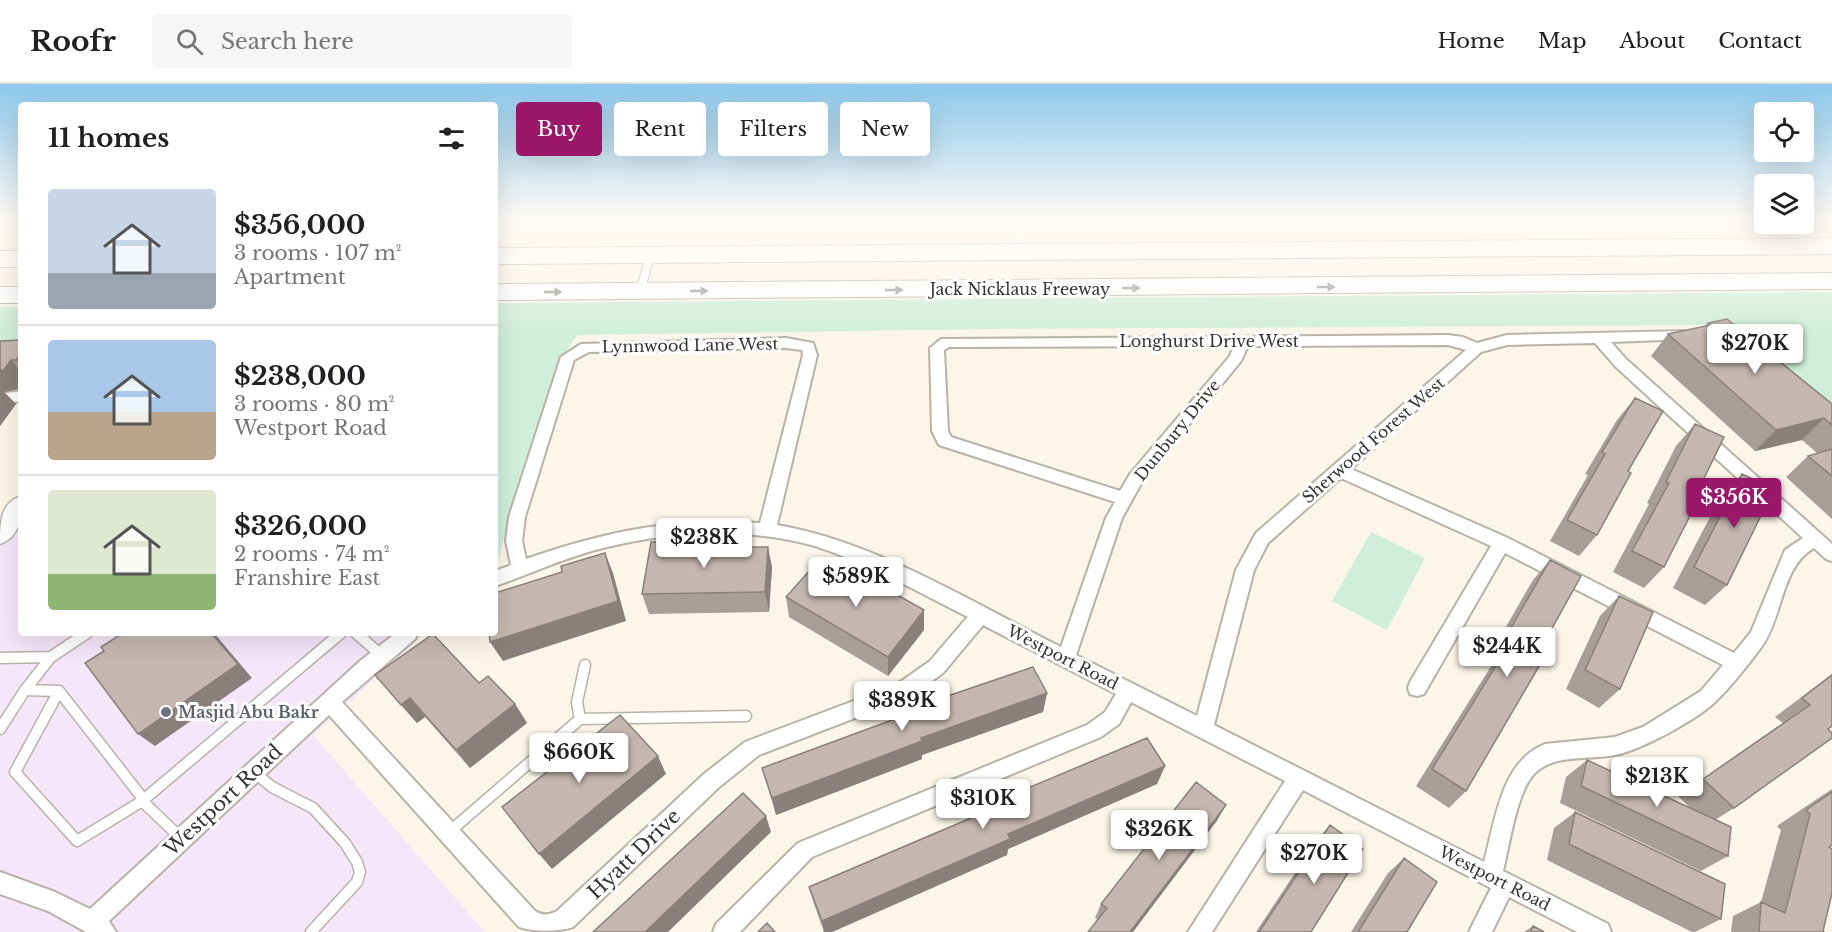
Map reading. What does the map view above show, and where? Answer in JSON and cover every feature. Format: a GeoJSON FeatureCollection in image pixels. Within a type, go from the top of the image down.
{"type":"FeatureCollection","features":[{"type":"Feature","properties":{"kind":"highway"},"geometry":{"type":"LineString","coordinates":[[0,259],[18,259]]}},
{"type":"Feature","properties":{"kind":"highway","name":"Jack Nicklaus Freeway"},"geometry":{"type":"LineString","coordinates":[[498,292],[1832,281]]}},
{"type":"Feature","properties":{"kind":"highway"},"geometry":{"type":"LineString","coordinates":[[0,295],[18,295]]}},
{"type":"Feature","properties":{"kind":"street","name":"Sherwood Forest West"},"geometry":{"type":"LineString","coordinates":[[1203,729],[1245,570],[1262,538],[1476,349],[1490,343],[1507,340],[1685,336]]}},
{"type":"Feature","properties":{"kind":"street","name":"Longhurst Drive West"},"geometry":{"type":"LineString","coordinates":[[1125,499],[945,441],[940,431],[936,353],[941,344],[1448,339],[1463,342],[1476,349]]}},
{"type":"Feature","properties":{"kind":"street"},"geometry":{"type":"LineString","coordinates":[[1600,339],[1621,363],[1832,554]]}},
{"type":"Feature","properties":{"kind":"street","name":"Dunbury Drive"},"geometry":{"type":"LineString","coordinates":[[1066,658],[1114,518],[1136,478],[1236,358],[1243,341]]}},
{"type":"Feature","properties":{"kind":"street","name":"Lynnwood Lane West"},"geometry":{"type":"LineString","coordinates":[[520,568],[514,541],[518,517],[568,357],[586,347],[798,343],[808,346],[810,355],[767,530]]}},
{"type":"Feature","properties":{"kind":"street"},"geometry":{"type":"LineString","coordinates":[[0,399],[18,396]]}},
{"type":"Feature","properties":{"kind":"street"},"geometry":{"type":"LineString","coordinates":[[1339,470],[1502,543],[1738,664]]}},
{"type":"Feature","properties":{"kind":"street"},"geometry":{"type":"LineString","coordinates":[[0,534],[18,509]]}},
{"type":"Feature","properties":{"kind":"street","name":"Westport Road"},"geometry":{"type":"LineString","coordinates":[[498,578],[554,554],[628,535],[709,526],[767,530],[811,539],[864,557],[980,614],[1600,932]]}},
{"type":"Feature","properties":{"kind":"street"},"geometry":{"type":"LineString","coordinates":[[1480,932],[1498,880],[1510,800],[1523,772],[1545,753],[1615,746],[1649,734],[1708,697],[1738,664],[1758,637],[1791,555],[1816,540]]}},
{"type":"Feature","properties":{"kind":"street"},"geometry":{"type":"LineString","coordinates":[[1417,688],[1502,543]]}},
{"type":"Feature","properties":{"kind":"street","name":"Hyatt Drive"},"geometry":{"type":"LineString","coordinates":[[330,702],[527,919],[537,926],[551,926],[565,919],[711,781],[752,748],[903,691],[921,682],[955,650],[980,614]]}},
{"type":"Feature","properties":{"kind":"street","name":"Westport Road"},"geometry":{"type":"LineString","coordinates":[[98,927],[182,839],[381,655],[405,636]]}},
{"type":"Feature","properties":{"kind":"street"},"geometry":{"type":"LineString","coordinates":[[724,932],[805,850],[1095,731],[1112,718],[1128,690]]}},
{"type":"Feature","properties":{"kind":"street"},"geometry":{"type":"LineString","coordinates":[[1200,932],[1299,778]]}},
{"type":"Feature","properties":{"kind":"street"},"geometry":{"type":"LineString","coordinates":[[0,883],[36,895],[98,927]]}},
{"type":"Feature","properties":{"kind":"lane"},"geometry":{"type":"LineString","coordinates":[[640,291],[650,259]]}},
{"type":"Feature","properties":{"kind":"lane"},"geometry":{"type":"LineString","coordinates":[[0,729],[25,690],[51,657],[82,636]]}},
{"type":"Feature","properties":{"kind":"lane"},"geometry":{"type":"LineString","coordinates":[[59,691],[15,771],[77,841],[144,800],[337,636]]}},
{"type":"Feature","properties":{"kind":"lane"},"geometry":{"type":"LineString","coordinates":[[359,636],[381,655]]}},
{"type":"Feature","properties":{"kind":"lane"},"geometry":{"type":"LineString","coordinates":[[0,658],[51,657]]}},
{"type":"Feature","properties":{"kind":"lane"},"geometry":{"type":"LineString","coordinates":[[580,719],[577,702],[585,665]]}},
{"type":"Feature","properties":{"kind":"lane"},"geometry":{"type":"LineString","coordinates":[[25,690],[59,691]]}},
{"type":"Feature","properties":{"kind":"lane"},"geometry":{"type":"LineString","coordinates":[[59,691],[144,800],[142,801],[182,839]]}},
{"type":"Feature","properties":{"kind":"lane"},"geometry":{"type":"LineString","coordinates":[[448,833],[580,719],[746,716]]}},
{"type":"Feature","properties":{"kind":"lane"},"geometry":{"type":"LineString","coordinates":[[254,772],[272,787],[313,808],[345,843],[357,862],[360,872],[357,882],[311,932]]}},
{"type":"Feature","properties":{"kind":"shaded area"},"geometry":{"type":"Polygon","coordinates":[[[18,510],[18,636],[422,636],[313,735],[485,932],[0,932],[0,513],[18,510]]]}},
{"type":"Feature","properties":{"kind":"green space"},"geometry":{"type":"Polygon","coordinates":[[[1832,292],[1832,429],[1705,325],[990,329],[577,335],[566,352],[507,525],[498,562],[498,303],[1832,292]]]}},
{"type":"Feature","properties":{"kind":"green space"},"geometry":{"type":"Polygon","coordinates":[[[0,307],[18,307],[18,340],[0,340],[0,307]]]}},
{"type":"Feature","properties":{"kind":"green space"},"geometry":{"type":"Polygon","coordinates":[[[1371,532],[1425,558],[1387,630],[1332,601],[1371,532]]]}},
{"type":"Feature","properties":{"kind":"building"},"geometry":{"type":"Polygon","coordinates":[[[1727,319],[1832,404],[1832,425],[1824,418],[1776,430],[1668,334],[1711,325],[1708,323],[1727,319]]]}},
{"type":"Feature","properties":{"kind":"building"},"geometry":{"type":"Polygon","coordinates":[[[18,340],[18,357],[16,360],[11,360],[2,372],[0,368],[0,341],[18,340]]]}},
{"type":"Feature","properties":{"kind":"building"},"geometry":{"type":"Polygon","coordinates":[[[1635,398],[1663,411],[1628,471],[1631,473],[1597,535],[1567,520],[1605,454],[1602,452],[1635,398]]]}},
{"type":"Feature","properties":{"kind":"building"},"geometry":{"type":"Polygon","coordinates":[[[1695,424],[1724,437],[1693,501],[1697,502],[1664,567],[1632,551],[1669,483],[1666,482],[1695,424]]]}},
{"type":"Feature","properties":{"kind":"building"},"geometry":{"type":"Polygon","coordinates":[[[1832,449],[1832,476],[1808,456],[1832,449]]]}},
{"type":"Feature","properties":{"kind":"building"},"geometry":{"type":"Polygon","coordinates":[[[1742,474],[1774,489],[1727,585],[1694,567],[1742,474]]]}},
{"type":"Feature","properties":{"kind":"building"},"geometry":{"type":"Polygon","coordinates":[[[693,541],[692,548],[768,547],[765,592],[642,594],[651,542],[693,541]]]}},
{"type":"Feature","properties":{"kind":"building"},"geometry":{"type":"Polygon","coordinates":[[[605,553],[618,601],[490,642],[489,636],[498,636],[498,592],[562,572],[561,566],[605,553]]]}},
{"type":"Feature","properties":{"kind":"building"},"geometry":{"type":"Polygon","coordinates":[[[819,560],[882,595],[887,589],[924,610],[888,657],[786,597],[819,560]]]}},
{"type":"Feature","properties":{"kind":"building"},"geometry":{"type":"Polygon","coordinates":[[[1550,560],[1581,576],[1535,659],[1541,663],[1466,791],[1432,769],[1515,635],[1509,631],[1550,560]]]}},
{"type":"Feature","properties":{"kind":"building"},"geometry":{"type":"Polygon","coordinates":[[[1619,596],[1653,612],[1620,689],[1585,670],[1619,596]]]}},
{"type":"Feature","properties":{"kind":"building","name":"Masjid Abu Bakr"},"geometry":{"type":"Polygon","coordinates":[[[118,636],[214,636],[238,664],[138,734],[85,663],[104,651],[101,647],[118,636]]]}},
{"type":"Feature","properties":{"kind":"building"},"geometry":{"type":"Polygon","coordinates":[[[430,636],[435,636],[479,683],[488,676],[515,704],[456,750],[410,698],[401,705],[375,675],[430,636]]]}},
{"type":"Feature","properties":{"kind":"building"},"geometry":{"type":"Polygon","coordinates":[[[1033,667],[1047,693],[921,738],[922,741],[772,798],[762,768],[922,709],[921,705],[1033,667]]]}},
{"type":"Feature","properties":{"kind":"building"},"geometry":{"type":"Polygon","coordinates":[[[1832,675],[1832,726],[1828,729],[1832,733],[1832,738],[1734,808],[1703,779],[1810,705],[1802,698],[1832,675]]]}},
{"type":"Feature","properties":{"kind":"building"},"geometry":{"type":"Polygon","coordinates":[[[620,715],[658,756],[539,854],[502,807],[620,715]]]}},
{"type":"Feature","properties":{"kind":"building"},"geometry":{"type":"Polygon","coordinates":[[[1147,738],[1165,766],[1008,834],[1010,839],[822,921],[809,887],[1011,801],[1009,796],[1147,738]]]}},
{"type":"Feature","properties":{"kind":"building"},"geometry":{"type":"Polygon","coordinates":[[[1587,760],[1731,827],[1728,856],[1581,786],[1587,760]]]}},
{"type":"Feature","properties":{"kind":"building"},"geometry":{"type":"Polygon","coordinates":[[[1196,782],[1226,805],[1130,932],[1088,932],[1107,908],[1101,904],[1196,782]]]}},
{"type":"Feature","properties":{"kind":"building"},"geometry":{"type":"Polygon","coordinates":[[[1832,792],[1832,845],[1829,847],[1832,849],[1832,893],[1824,932],[1759,932],[1761,902],[1785,913],[1810,814],[1806,810],[1832,792]]]}},
{"type":"Feature","properties":{"kind":"building"},"geometry":{"type":"Polygon","coordinates":[[[743,793],[766,816],[645,932],[593,932],[743,793]]]}},
{"type":"Feature","properties":{"kind":"building"},"geometry":{"type":"Polygon","coordinates":[[[1575,812],[1725,884],[1721,919],[1569,844],[1575,812]]]}},
{"type":"Feature","properties":{"kind":"building"},"geometry":{"type":"Polygon","coordinates":[[[1330,825],[1363,849],[1311,932],[1259,932],[1330,825]]]}},
{"type":"Feature","properties":{"kind":"building"},"geometry":{"type":"Polygon","coordinates":[[[1404,858],[1437,882],[1407,932],[1358,932],[1404,858]]]}},
{"type":"Feature","properties":{"kind":"building"},"geometry":{"type":"Polygon","coordinates":[[[767,923],[775,932],[758,932],[767,923]]]}},
{"type":"Feature","properties":{"kind":"building"},"geometry":{"type":"Polygon","coordinates":[[[1533,926],[1544,932],[1531,932],[1533,926]]]}},
{"type":"Feature","properties":{"kind":"place","name":"Masjid Abu Bakr"},"geometry":{"type":"Point","coordinates":[166,712]}}]}
